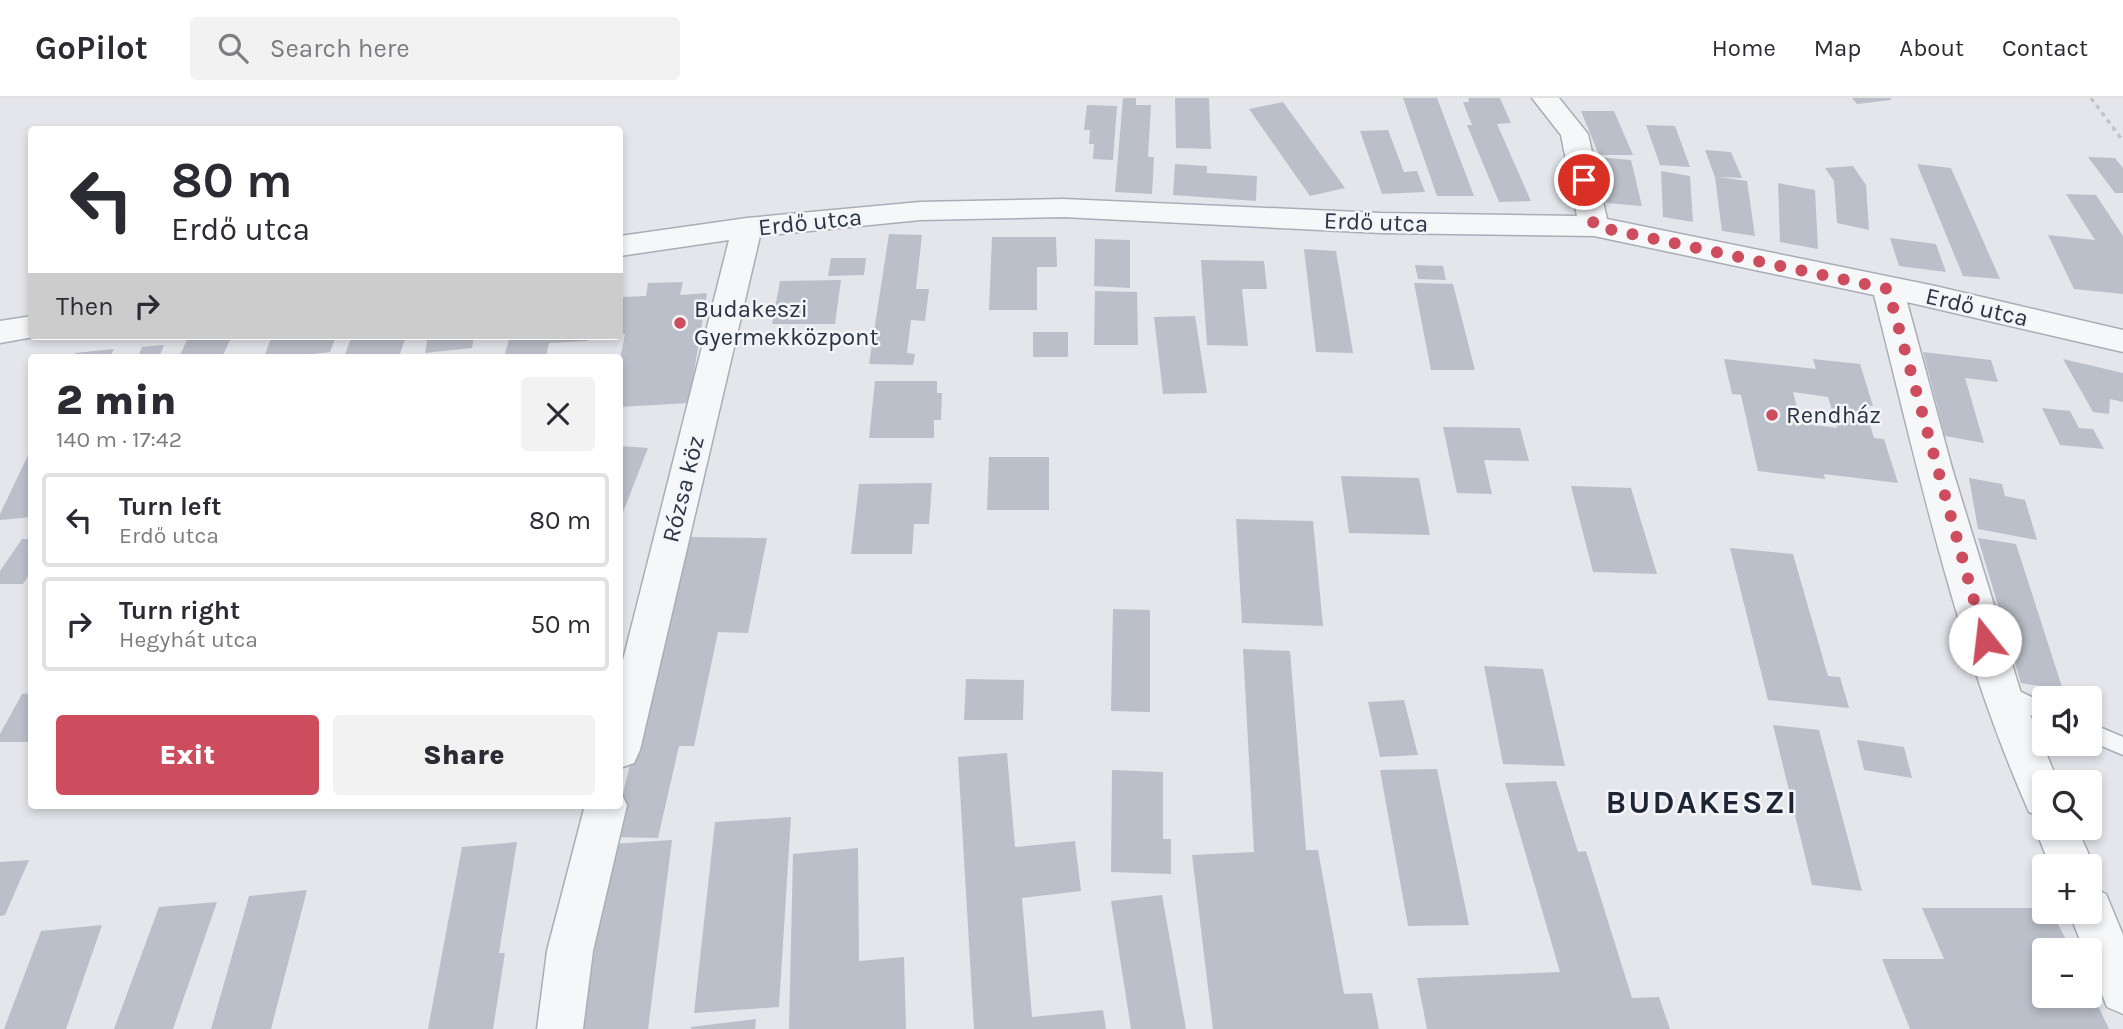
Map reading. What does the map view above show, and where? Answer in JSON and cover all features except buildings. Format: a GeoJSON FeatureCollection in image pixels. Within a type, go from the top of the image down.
{"type":"FeatureCollection","features":[{"type":"Feature","properties":{"kind":"street"},"geometry":{"type":"LineString","coordinates":[[1545,98],[1574,134],[1594,226]]}},
{"type":"Feature","properties":{"kind":"street","name":"Erdő utca"},"geometry":{"type":"LineString","coordinates":[[623,246],[747,228],[920,211],[1063,208],[1381,223],[1594,226],[1888,289],[1935,296],[2123,341]]}},
{"type":"Feature","properties":{"kind":"street","name":"Rózsa köz"},"geometry":{"type":"LineString","coordinates":[[623,738],[747,228]]}},
{"type":"Feature","properties":{"kind":"street"},"geometry":{"type":"LineString","coordinates":[[1888,289],[1935,468],[2000,690],[2033,770]]}},
{"type":"Feature","properties":{"kind":"street"},"geometry":{"type":"LineString","coordinates":[[0,332],[28,328]]}},
{"type":"Feature","properties":{"kind":"street"},"geometry":{"type":"LineString","coordinates":[[559,1029],[570,951],[605,809]]}},
{"type":"Feature","properties":{"kind":"street"},"geometry":{"type":"LineString","coordinates":[[2096,924],[2123,991]]}},
{"type":"Feature","properties":{"kind":"lane"},"geometry":{"type":"LineString","coordinates":[[2000,690],[2032,707]]}},
{"type":"Feature","properties":{"kind":"lane"},"geometry":{"type":"LineString","coordinates":[[2102,737],[2123,746]]}},
{"type":"Feature","properties":{"kind":"path"},"geometry":{"type":"LineString","coordinates":[[2091,98],[2123,141]]}},
{"type":"Feature","properties":{"kind":"place","name":"Budakeszi Gyermekközpont"},"geometry":{"type":"Point","coordinates":[680,323]}},
{"type":"Feature","properties":{"kind":"place","name":"Rendház"},"geometry":{"type":"Point","coordinates":[1772,415]}},
{"type":"Feature","properties":{"kind":"district","name":"BUDAKESZI"},"geometry":{"type":"Point","coordinates":[1702,802]}},
{"type":"Feature","properties":{"kind":"route"},"geometry":{"type":"LineString","coordinates":[[1584,180],[1594,226],[1888,289],[1935,468],[1985,640]]}}]}
